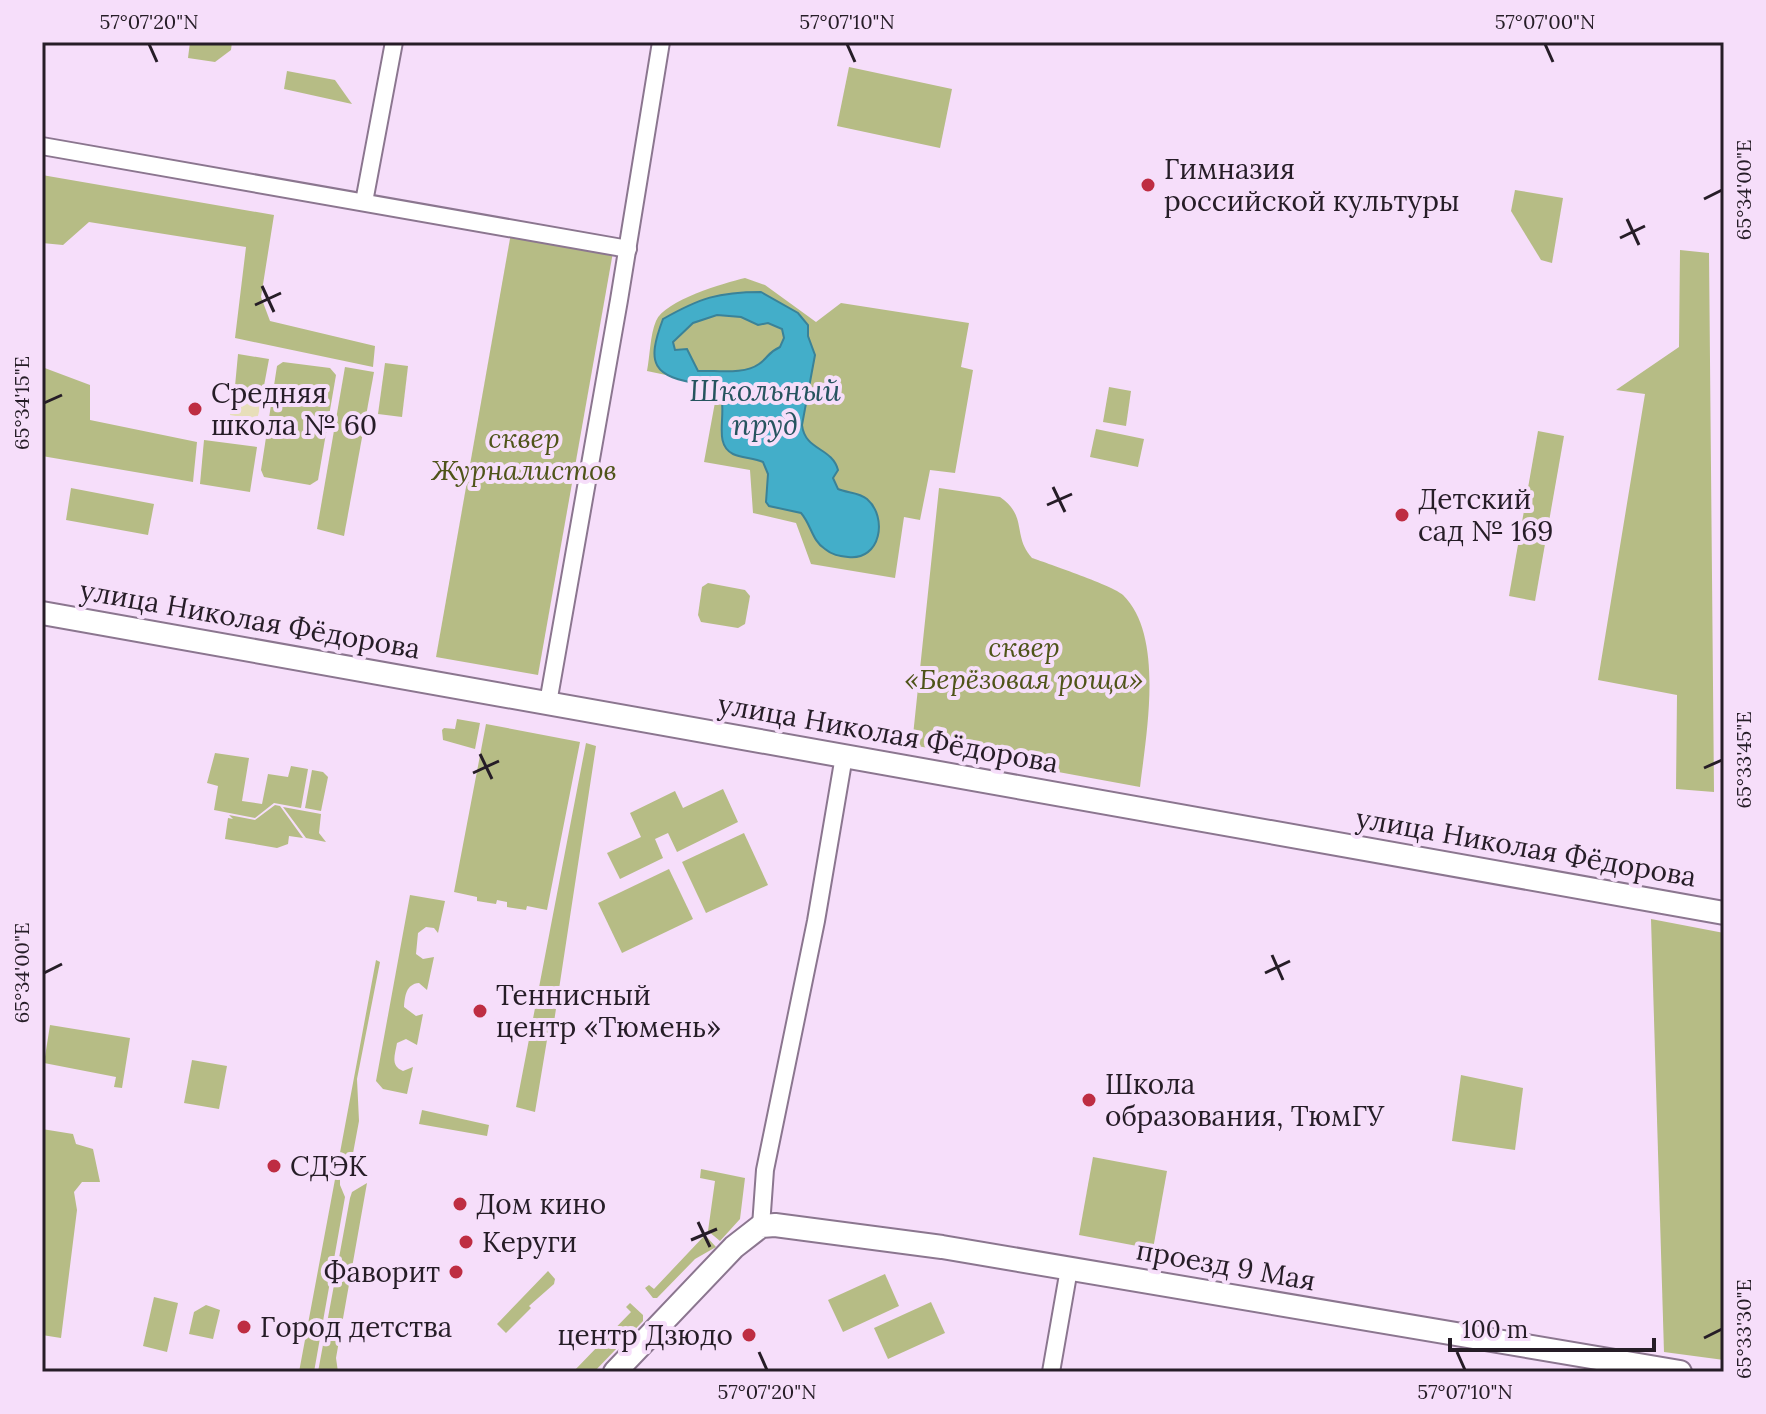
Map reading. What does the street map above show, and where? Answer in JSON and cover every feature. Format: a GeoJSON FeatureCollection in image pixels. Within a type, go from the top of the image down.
{"type":"FeatureCollection","features":[{"type":"Feature","properties":{"kind":"street"},"geometry":{"type":"LineString","coordinates":[[364,202],[394,42]]}},
{"type":"Feature","properties":{"kind":"street"},"geometry":{"type":"LineString","coordinates":[[548,703],[661,42]]}},
{"type":"Feature","properties":{"kind":"street"},"geometry":{"type":"LineString","coordinates":[[42,146],[628,249]]}},
{"type":"Feature","properties":{"kind":"street","name":"улица Николая Фёдорова"},"geometry":{"type":"LineString","coordinates":[[42,613],[1724,913]]}},
{"type":"Feature","properties":{"kind":"street"},"geometry":{"type":"LineString","coordinates":[[615,1372],[734,1247],[761,1226],[765,1170],[813,935],[844,756]]}},
{"type":"Feature","properties":{"kind":"street","name":"проезд 9 Мая"},"geometry":{"type":"LineString","coordinates":[[761,1226],[775,1225],[942,1247],[1680,1372]]}},
{"type":"Feature","properties":{"kind":"street"},"geometry":{"type":"LineString","coordinates":[[1051,1372],[1069,1269]]}},
{"type":"Feature","properties":{"kind":"green space"},"geometry":{"type":"Polygon","coordinates":[[[190,42],[232,42],[231,50],[215,62],[188,58],[190,42]]]}},
{"type":"Feature","properties":{"kind":"green space"},"geometry":{"type":"Polygon","coordinates":[[[849,67],[952,89],[940,148],[837,126],[849,67]]]}},
{"type":"Feature","properties":{"kind":"green space"},"geometry":{"type":"Polygon","coordinates":[[[287,71],[335,80],[352,104],[284,89],[287,71]]]}},
{"type":"Feature","properties":{"kind":"green space"},"geometry":{"type":"Polygon","coordinates":[[[42,175],[274,215],[261,297],[270,321],[375,346],[373,367],[235,338],[246,247],[89,222],[63,245],[42,243],[42,175]]]}},
{"type":"Feature","properties":{"kind":"green space"},"geometry":{"type":"Polygon","coordinates":[[[1515,190],[1563,198],[1552,263],[1541,260],[1511,211],[1515,190]]]}},
{"type":"Feature","properties":{"kind":"green space","name":"сквер Журналистов"},"geometry":{"type":"Polygon","coordinates":[[[511,233],[613,252],[538,675],[436,657],[511,233]]]}},
{"type":"Feature","properties":{"kind":"green space"},"geometry":{"type":"Polygon","coordinates":[[[1680,250],[1709,253],[1714,792],[1676,789],[1677,695],[1598,680],[1645,394],[1616,390],[1679,347],[1680,250]]]}},
{"type":"Feature","properties":{"kind":"green space"},"geometry":{"type":"Polygon","coordinates":[[[745,278],[765,285],[816,322],[841,303],[969,323],[961,367],[973,370],[955,473],[930,470],[920,520],[904,517],[895,578],[811,564],[796,523],[753,513],[750,470],[704,462],[718,386],[647,371],[652,333],[662,313],[683,299],[745,278]]]}},
{"type":"Feature","properties":{"kind":"green space"},"geometry":{"type":"Polygon","coordinates":[[[238,354],[269,359],[263,391],[235,386],[238,354]]]}},
{"type":"Feature","properties":{"kind":"green space"},"geometry":{"type":"Polygon","coordinates":[[[283,362],[330,368],[336,375],[318,480],[310,485],[264,477],[261,470],[277,366],[283,362]]]}},
{"type":"Feature","properties":{"kind":"green space"},"geometry":{"type":"Polygon","coordinates":[[[385,363],[408,366],[402,417],[378,414],[385,363]]]}},
{"type":"Feature","properties":{"kind":"green space"},"geometry":{"type":"Polygon","coordinates":[[[42,367],[90,385],[90,420],[197,442],[193,482],[42,456],[42,367]]]}},
{"type":"Feature","properties":{"kind":"green space"},"geometry":{"type":"Polygon","coordinates":[[[345,367],[374,372],[344,536],[317,529],[345,367]]]}},
{"type":"Feature","properties":{"kind":"green space"},"geometry":{"type":"Polygon","coordinates":[[[1109,387],[1131,391],[1126,426],[1103,422],[1109,387]]]}},
{"type":"Feature","properties":{"kind":"green space"},"geometry":{"type":"Polygon","coordinates":[[[1096,429],[1144,439],[1138,467],[1090,457],[1096,429]]]}},
{"type":"Feature","properties":{"kind":"green space"},"geometry":{"type":"Polygon","coordinates":[[[1538,431],[1564,436],[1535,601],[1509,596],[1538,431]]]}},
{"type":"Feature","properties":{"kind":"green space"},"geometry":{"type":"Polygon","coordinates":[[[204,440],[257,447],[250,492],[200,484],[204,440]]]}},
{"type":"Feature","properties":{"kind":"green space"},"geometry":{"type":"Polygon","coordinates":[[[71,488],[154,504],[148,535],[66,520],[71,488]]]}},
{"type":"Feature","properties":{"kind":"green space","name":"сквер «Берёзовая роща»"},"geometry":{"type":"Polygon","coordinates":[[[939,488],[1000,497],[1014,511],[1022,542],[1032,558],[1117,591],[1136,613],[1144,635],[1150,687],[1140,787],[912,745],[939,488]]]}},
{"type":"Feature","properties":{"kind":"green space"},"geometry":{"type":"Polygon","coordinates":[[[708,583],[745,590],[750,596],[745,624],[738,628],[701,622],[698,615],[702,587],[708,583]]]}},
{"type":"Feature","properties":{"kind":"green space"},"geometry":{"type":"Polygon","coordinates":[[[457,719],[480,723],[475,749],[443,740],[442,730],[455,729],[457,719]]]}},
{"type":"Feature","properties":{"kind":"green space"},"geometry":{"type":"Polygon","coordinates":[[[486,724],[580,742],[547,910],[527,906],[526,910],[507,907],[507,902],[477,901],[477,897],[454,892],[486,724]]]}},
{"type":"Feature","properties":{"kind":"green space"},"geometry":{"type":"Polygon","coordinates":[[[586,743],[596,746],[554,1022],[550,1022],[535,1112],[516,1107],[586,743]]]}},
{"type":"Feature","properties":{"kind":"green space"},"geometry":{"type":"Polygon","coordinates":[[[215,753],[249,758],[242,801],[262,804],[268,774],[288,777],[291,766],[308,769],[301,808],[274,803],[255,818],[214,810],[218,786],[207,783],[215,753]]]}},
{"type":"Feature","properties":{"kind":"green space"},"geometry":{"type":"Polygon","coordinates":[[[312,770],[323,772],[328,777],[321,811],[305,808],[312,770]]]}},
{"type":"Feature","properties":{"kind":"green space"},"geometry":{"type":"Polygon","coordinates":[[[723,789],[738,822],[677,852],[668,833],[655,839],[663,858],[620,879],[607,853],[641,837],[630,813],[675,791],[683,808],[723,789]]]}},
{"type":"Feature","properties":{"kind":"green space"},"geometry":{"type":"Polygon","coordinates":[[[275,805],[280,806],[303,838],[289,836],[288,844],[277,848],[225,839],[228,818],[233,819],[229,815],[255,820],[275,805]]]}},
{"type":"Feature","properties":{"kind":"green space"},"geometry":{"type":"Polygon","coordinates":[[[283,807],[321,814],[319,833],[326,842],[306,838],[283,807]]]}},
{"type":"Feature","properties":{"kind":"green space"},"geometry":{"type":"Polygon","coordinates":[[[744,833],[768,885],[706,913],[682,862],[744,833]]]}},
{"type":"Feature","properties":{"kind":"green space"},"geometry":{"type":"Polygon","coordinates":[[[669,869],[693,919],[622,953],[598,903],[669,869]]]}},
{"type":"Feature","properties":{"kind":"green space"},"geometry":{"type":"Polygon","coordinates":[[[410,895],[445,901],[438,933],[434,928],[426,927],[418,933],[416,954],[423,959],[434,957],[427,990],[419,983],[415,984],[407,991],[405,999],[404,1007],[416,1016],[423,1014],[417,1045],[406,1039],[397,1043],[396,1066],[403,1071],[413,1067],[407,1094],[383,1089],[376,1081],[410,895]]]}},
{"type":"Feature","properties":{"kind":"green space"},"geometry":{"type":"Polygon","coordinates":[[[1651,919],[1724,933],[1724,1360],[1664,1352],[1651,919]]]}},
{"type":"Feature","properties":{"kind":"green space"},"geometry":{"type":"Polygon","coordinates":[[[376,960],[380,962],[357,1079],[359,1121],[351,1164],[340,1174],[345,1197],[314,1372],[299,1372],[376,960]]]}},
{"type":"Feature","properties":{"kind":"green space"},"geometry":{"type":"Polygon","coordinates":[[[50,1025],[130,1038],[122,1088],[114,1087],[116,1077],[44,1063],[50,1025]]]}},
{"type":"Feature","properties":{"kind":"green space"},"geometry":{"type":"Polygon","coordinates":[[[192,1060],[227,1066],[219,1109],[184,1103],[192,1060]]]}},
{"type":"Feature","properties":{"kind":"green space"},"geometry":{"type":"Polygon","coordinates":[[[1461,1075],[1523,1088],[1515,1150],[1452,1141],[1461,1075]]]}},
{"type":"Feature","properties":{"kind":"green space"},"geometry":{"type":"Polygon","coordinates":[[[422,1110],[489,1125],[487,1136],[419,1124],[422,1110]]]}},
{"type":"Feature","properties":{"kind":"green space"},"geometry":{"type":"Polygon","coordinates":[[[42,1129],[73,1134],[76,1144],[93,1149],[100,1182],[82,1182],[74,1192],[77,1210],[61,1338],[42,1335],[42,1129]]]}},
{"type":"Feature","properties":{"kind":"green space"},"geometry":{"type":"Polygon","coordinates":[[[1093,1157],[1167,1171],[1153,1249],[1079,1235],[1093,1157]]]}},
{"type":"Feature","properties":{"kind":"green space"},"geometry":{"type":"Polygon","coordinates":[[[701,1169],[745,1178],[740,1219],[720,1241],[708,1231],[715,1181],[700,1178],[701,1169]]]}},
{"type":"Feature","properties":{"kind":"green space"},"geometry":{"type":"Polygon","coordinates":[[[367,1183],[336,1358],[338,1372],[318,1372],[350,1198],[352,1192],[367,1183]]]}},
{"type":"Feature","properties":{"kind":"green space"},"geometry":{"type":"Polygon","coordinates":[[[705,1235],[716,1247],[695,1259],[657,1298],[653,1298],[645,1288],[649,1285],[654,1289],[705,1235]]]}},
{"type":"Feature","properties":{"kind":"green space"},"geometry":{"type":"Polygon","coordinates":[[[548,1271],[555,1279],[554,1284],[529,1306],[531,1308],[506,1333],[497,1324],[548,1271]]]}},
{"type":"Feature","properties":{"kind":"green space"},"geometry":{"type":"Polygon","coordinates":[[[885,1274],[899,1306],[843,1332],[828,1300],[885,1274]]]}},
{"type":"Feature","properties":{"kind":"green space"},"geometry":{"type":"Polygon","coordinates":[[[154,1297],[178,1303],[167,1352],[143,1346],[154,1297]]]}},
{"type":"Feature","properties":{"kind":"green space"},"geometry":{"type":"Polygon","coordinates":[[[931,1302],[945,1333],[888,1359],[874,1328],[931,1302]]]}},
{"type":"Feature","properties":{"kind":"green space"},"geometry":{"type":"Polygon","coordinates":[[[630,1303],[643,1315],[643,1321],[594,1372],[573,1372],[631,1312],[626,1307],[630,1303]]]}},
{"type":"Feature","properties":{"kind":"green space"},"geometry":{"type":"Polygon","coordinates":[[[206,1305],[220,1310],[213,1339],[189,1334],[194,1312],[206,1305]]]}},
{"type":"Feature","properties":{"kind":"sand"},"geometry":{"type":"Polygon","coordinates":[[[234,389],[263,395],[257,420],[230,415],[234,389]]]}},
{"type":"Feature","properties":{"kind":"water","name":"Школьный пруд"},"geometry":{"type":"Polygon","coordinates":[[[761,292],[798,313],[808,325],[808,336],[815,355],[802,425],[804,433],[835,463],[838,470],[833,478],[838,489],[864,497],[874,507],[878,516],[878,536],[868,552],[845,557],[830,553],[817,542],[801,513],[769,506],[766,502],[768,474],[763,462],[733,454],[723,442],[721,399],[716,389],[711,385],[672,377],[657,366],[655,347],[663,319],[710,298],[761,292]],[[717,315],[693,323],[673,342],[675,350],[687,349],[698,371],[738,371],[753,367],[780,347],[784,338],[782,329],[768,323],[758,325],[741,317],[717,315]]]}},
{"type":"Feature","properties":{"kind":"place","name":"Гимназия российской культуры"},"geometry":{"type":"Point","coordinates":[1148,185]}},
{"type":"Feature","properties":{"kind":"place","name":"Средняя школа № 60"},"geometry":{"type":"Point","coordinates":[195,409]}},
{"type":"Feature","properties":{"kind":"place","name":"Детский сад № 169"},"geometry":{"type":"Point","coordinates":[1402,515]}},
{"type":"Feature","properties":{"kind":"place","name":"Теннисный центр «Тюмень»"},"geometry":{"type":"Point","coordinates":[480,1011]}},
{"type":"Feature","properties":{"kind":"place","name":"Школа образования, ТюмГУ"},"geometry":{"type":"Point","coordinates":[1089,1100]}},
{"type":"Feature","properties":{"kind":"place","name":"СДЭК"},"geometry":{"type":"Point","coordinates":[274,1166]}},
{"type":"Feature","properties":{"kind":"place","name":"Дом кино"},"geometry":{"type":"Point","coordinates":[460,1204]}},
{"type":"Feature","properties":{"kind":"place","name":"Керуги"},"geometry":{"type":"Point","coordinates":[466,1242]}},
{"type":"Feature","properties":{"kind":"place","name":"Фаворит"},"geometry":{"type":"Point","coordinates":[456,1272]}},
{"type":"Feature","properties":{"kind":"place","name":"Город детства"},"geometry":{"type":"Point","coordinates":[244,1327]}},
{"type":"Feature","properties":{"kind":"place","name":"центр Дзюдо"},"geometry":{"type":"Point","coordinates":[749,1335]}}]}
